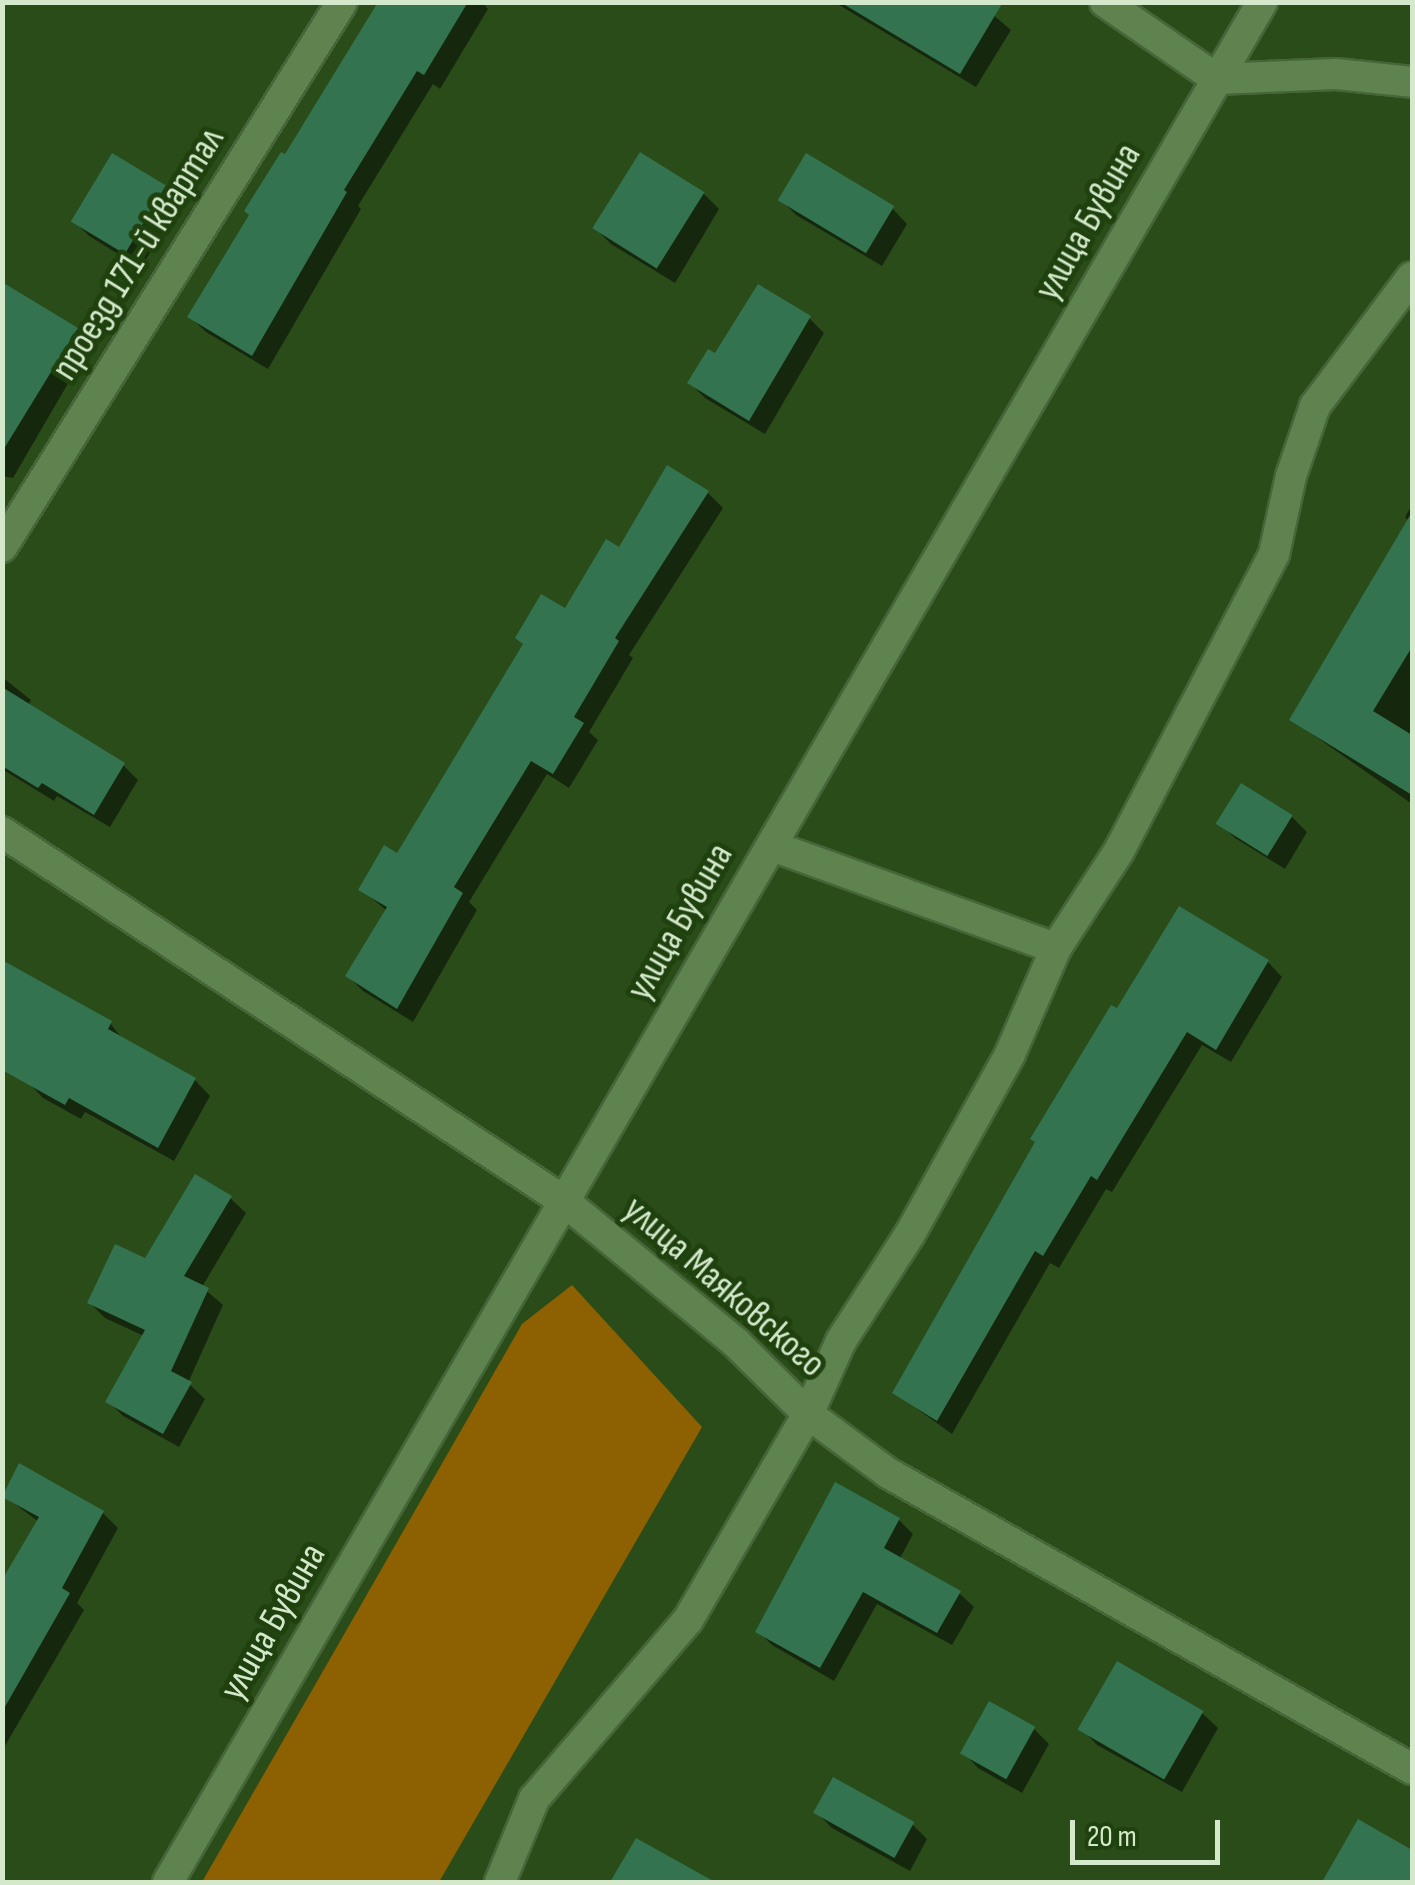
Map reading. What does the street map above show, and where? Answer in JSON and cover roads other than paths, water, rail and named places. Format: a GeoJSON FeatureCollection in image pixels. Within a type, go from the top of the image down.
{"type":"FeatureCollection","features":[{"type":"Feature","properties":{"kind":"street","name":"проезд 171-й квартал"},"geometry":{"type":"LineString","coordinates":[[2,547],[342,2]]}},
{"type":"Feature","properties":{"kind":"street"},"geometry":{"type":"LineString","coordinates":[[1105,2],[1217,79],[1336,74],[1412,82]]}},
{"type":"Feature","properties":{"kind":"street","name":"улица Бувина"},"geometry":{"type":"LineString","coordinates":[[168,1882],[1262,2]]}},
{"type":"Feature","properties":{"kind":"street"},"geometry":{"type":"LineString","coordinates":[[500,1882],[534,1799],[688,1620],[808,1414],[841,1342],[910,1234],[1010,1054],[1056,948],[1119,851],[1274,554],[1291,476],[1314,406],[1412,277]]}},
{"type":"Feature","properties":{"kind":"street","name":"улица Маяковского"},"geometry":{"type":"LineString","coordinates":[[2,832],[564,1200],[736,1343],[808,1414],[888,1473],[1412,1769]]}},
{"type":"Feature","properties":{"kind":"street"},"geometry":{"type":"LineString","coordinates":[[772,846],[1056,948]]}}]}
